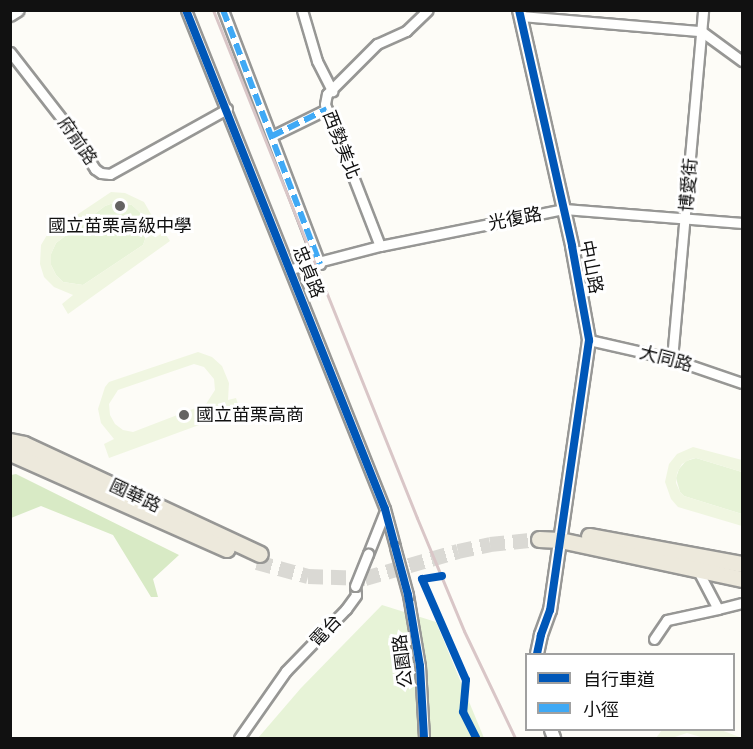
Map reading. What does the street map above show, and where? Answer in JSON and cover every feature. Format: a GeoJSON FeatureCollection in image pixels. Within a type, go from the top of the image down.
{"type":"FeatureCollection","features":[{"type":"Feature","properties":{"kind":"main road","name":"國華路"},"geometry":{"type":"LineString","coordinates":[[10,441],[24,444],[259,558],[167,525],[10,453]]}},
{"type":"Feature","properties":{"kind":"main road"},"geometry":{"type":"LineString","coordinates":[[539,535],[560,536],[742,564]]}},
{"type":"Feature","properties":{"kind":"main road"},"geometry":{"type":"LineString","coordinates":[[560,536],[742,579]]}},
{"type":"Feature","properties":{"kind":"street"},"geometry":{"type":"LineString","coordinates":[[10,15],[18,10]]}},
{"type":"Feature","properties":{"kind":"street","name":"忠貞路"},"geometry":{"type":"LineString","coordinates":[[186,10],[385,509],[395,547]]}},
{"type":"Feature","properties":{"kind":"street"},"geometry":{"type":"LineString","coordinates":[[223,10],[320,264]]}},
{"type":"Feature","properties":{"kind":"street","name":"西勢美北"},"geometry":{"type":"LineString","coordinates":[[302,10],[317,61],[332,91],[327,94],[327,109],[380,246]]}},
{"type":"Feature","properties":{"kind":"street"},"geometry":{"type":"LineString","coordinates":[[332,91],[377,44],[406,32],[428,10]]}},
{"type":"Feature","properties":{"kind":"street","name":"博愛街"},"geometry":{"type":"LineString","coordinates":[[672,359],[703,10]]}},
{"type":"Feature","properties":{"kind":"street"},"geometry":{"type":"LineString","coordinates":[[520,13],[701,32],[742,61]]}},
{"type":"Feature","properties":{"kind":"street","name":"中山路"},"geometry":{"type":"LineString","coordinates":[[520,13],[564,209],[589,340],[550,610],[537,653]]}},
{"type":"Feature","properties":{"kind":"street","name":"府前路"},"geometry":{"type":"LineString","coordinates":[[10,52],[62,119],[95,169],[102,173],[110,174],[226,109]]}},
{"type":"Feature","properties":{"kind":"street"},"geometry":{"type":"LineString","coordinates":[[272,136],[327,109]]}},
{"type":"Feature","properties":{"kind":"street","name":"光復路"},"geometry":{"type":"LineString","coordinates":[[291,269],[320,264],[380,246],[564,209],[742,223]]}},
{"type":"Feature","properties":{"kind":"street","name":"大同路"},"geometry":{"type":"LineString","coordinates":[[589,340],[672,359],[742,383]]}},
{"type":"Feature","properties":{"kind":"street","name":"電台"},"geometry":{"type":"LineString","coordinates":[[239,738],[286,671],[346,609],[356,595],[355,586],[385,509]]}},
{"type":"Feature","properties":{"kind":"street","name":"公園路"},"geometry":{"type":"LineString","coordinates":[[395,547],[408,595],[420,666],[424,738]]}},
{"type":"Feature","properties":{"kind":"street"},"geometry":{"type":"LineString","coordinates":[[697,569],[718,609]]}},
{"type":"Feature","properties":{"kind":"street"},"geometry":{"type":"LineString","coordinates":[[654,639],[667,620],[742,603]]}},
{"type":"Feature","properties":{"kind":"green space"},"geometry":{"type":"Polygon","coordinates":[[[111,192],[125,193],[144,202],[155,221],[156,237],[164,232],[170,241],[68,314],[62,304],[73,295],[54,287],[44,277],[40,264],[41,245],[47,235],[111,192]],[[116,202],[105,206],[56,243],[51,254],[51,265],[63,282],[83,285],[143,245],[147,234],[145,217],[132,205],[116,202]]]}},
{"type":"Feature","properties":{"kind":"green space"},"geometry":{"type":"Polygon","coordinates":[[[116,202],[132,205],[145,217],[147,234],[143,245],[83,285],[63,282],[51,265],[51,254],[56,243],[105,206],[116,202]]]}},
{"type":"Feature","properties":{"kind":"green space"},"geometry":{"type":"Polygon","coordinates":[[[198,352],[212,357],[222,366],[229,383],[228,400],[236,398],[240,410],[109,458],[104,444],[114,439],[101,423],[98,409],[105,387],[109,382],[198,352]],[[194,364],[118,390],[109,404],[110,415],[115,424],[123,430],[133,432],[206,404],[215,390],[214,379],[204,367],[194,364]]]}},
{"type":"Feature","properties":{"kind":"green space"},"geometry":{"type":"Polygon","coordinates":[[[693,447],[742,460],[742,472],[696,458],[691,459],[682,464],[677,473],[676,483],[684,496],[742,514],[742,526],[678,507],[671,499],[665,482],[669,464],[677,454],[693,447]]]}},
{"type":"Feature","properties":{"kind":"green space"},"geometry":{"type":"Polygon","coordinates":[[[696,458],[742,472],[742,514],[684,496],[680,492],[676,478],[679,469],[686,461],[696,458]]]}},
{"type":"Feature","properties":{"kind":"green space"},"geometry":{"type":"Polygon","coordinates":[[[16,474],[179,555],[153,579],[158,597],[151,597],[113,535],[41,506],[11,518],[11,475],[16,474]]]}},
{"type":"Feature","properties":{"kind":"green space"},"geometry":{"type":"Polygon","coordinates":[[[382,605],[436,622],[484,738],[258,738],[301,688],[382,605]]]}},
{"type":"Feature","properties":{"kind":"green space"},"geometry":{"type":"Polygon","coordinates":[[[661,731],[724,731],[742,738],[704,738],[687,733],[672,738],[656,738],[661,731]]]}},
{"type":"Feature","properties":{"kind":"tunnel"},"geometry":{"type":"LineString","coordinates":[[257,562],[308,576],[365,578],[458,551],[490,544],[539,539]]}},
{"type":"Feature","properties":{"kind":"railway"},"geometry":{"type":"LineString","coordinates":[[213,10],[417,518],[464,631],[515,738]]}},
{"type":"Feature","properties":{"kind":"marked path"},"geometry":{"type":"LineString","coordinates":[[223,10],[320,264]]}},
{"type":"Feature","properties":{"kind":"marked path"},"geometry":{"type":"LineString","coordinates":[[272,136],[327,109]]}},
{"type":"Feature","properties":{"kind":"cycle path"},"geometry":{"type":"LineString","coordinates":[[186,10],[385,509],[408,595],[420,666],[424,738]]}},
{"type":"Feature","properties":{"kind":"cycle path"},"geometry":{"type":"LineString","coordinates":[[519,10],[572,246],[589,340],[550,610],[537,653]]}},
{"type":"Feature","properties":{"kind":"cycle path"},"geometry":{"type":"LineString","coordinates":[[442,576],[422,579],[466,680],[463,712],[476,738]]}},
{"type":"Feature","properties":{"kind":"place","name":"國立苗栗高級中學"},"geometry":{"type":"Point","coordinates":[120,206]}},
{"type":"Feature","properties":{"kind":"place","name":"國立苗栗高商"},"geometry":{"type":"Point","coordinates":[184,415]}}]}
